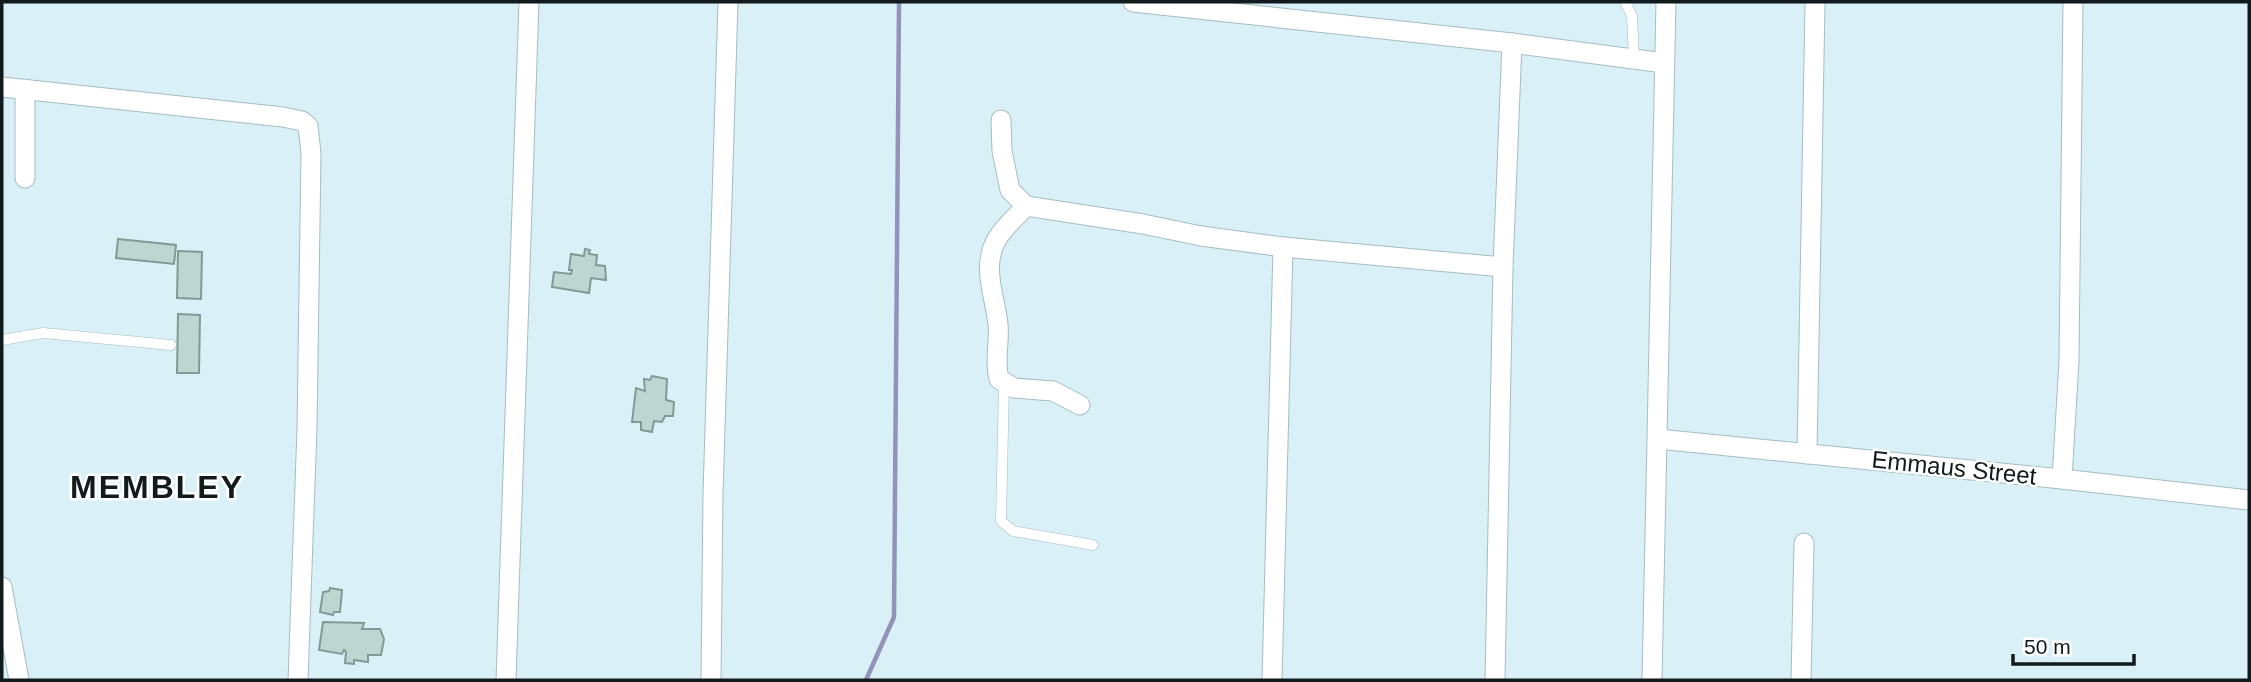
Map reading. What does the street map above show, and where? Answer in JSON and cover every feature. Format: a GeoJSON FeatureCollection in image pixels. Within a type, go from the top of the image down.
{"type":"FeatureCollection","features":[{"type":"Feature","properties":{"kind":"street"},"geometry":{"type":"LineString","coordinates":[[506,680],[529,2]]}},
{"type":"Feature","properties":{"kind":"street"},"geometry":{"type":"LineString","coordinates":[[711,680],[713,494],[728,2]]}},
{"type":"Feature","properties":{"kind":"street"},"geometry":{"type":"LineString","coordinates":[[1133,2],[1512,43],[1664,63]]}},
{"type":"Feature","properties":{"kind":"street"},"geometry":{"type":"LineString","coordinates":[[1652,680],[1666,2]]}},
{"type":"Feature","properties":{"kind":"street"},"geometry":{"type":"LineString","coordinates":[[1807,454],[1815,2]]}},
{"type":"Feature","properties":{"kind":"street"},"geometry":{"type":"LineString","coordinates":[[2062,478],[2068,361],[2073,2]]}},
{"type":"Feature","properties":{"kind":"street"},"geometry":{"type":"LineString","coordinates":[[1495,680],[1503,267],[1512,43]]}},
{"type":"Feature","properties":{"kind":"street"},"geometry":{"type":"LineString","coordinates":[[2,87],[283,117],[302,121],[308,126],[311,153],[307,428],[298,680]]}},
{"type":"Feature","properties":{"kind":"street"},"geometry":{"type":"LineString","coordinates":[[25,89],[25,178]]}},
{"type":"Feature","properties":{"kind":"street"},"geometry":{"type":"LineString","coordinates":[[1001,120],[1002,151],[1010,190],[1026,206],[1283,247],[1503,267]]}},
{"type":"Feature","properties":{"kind":"street"},"geometry":{"type":"LineString","coordinates":[[1026,206],[1003,230],[990,254],[990,276],[998,324],[999,379],[1014,388],[1053,391],[1080,405]]}},
{"type":"Feature","properties":{"kind":"street"},"geometry":{"type":"LineString","coordinates":[[1272,680],[1283,247]]}},
{"type":"Feature","properties":{"kind":"street","name":"Emmaus Street"},"geometry":{"type":"LineString","coordinates":[[1658,439],[2062,478],[2249,500]]}},
{"type":"Feature","properties":{"kind":"street"},"geometry":{"type":"LineString","coordinates":[[1801,680],[1804,543]]}},
{"type":"Feature","properties":{"kind":"street"},"geometry":{"type":"LineString","coordinates":[[2,587],[19,680]]}},
{"type":"Feature","properties":{"kind":"lane"},"geometry":{"type":"LineString","coordinates":[[1625,2],[1632,16],[1634,59]]}},
{"type":"Feature","properties":{"kind":"lane"},"geometry":{"type":"LineString","coordinates":[[2,340],[43,333],[171,345]]}},
{"type":"Feature","properties":{"kind":"lane"},"geometry":{"type":"LineString","coordinates":[[1004,384],[1001,521],[1013,531],[1093,545]]}},
{"type":"Feature","properties":{"kind":"building"},"geometry":{"type":"Polygon","coordinates":[[[118,239],[176,245],[174,264],[116,258],[118,239]]]}},
{"type":"Feature","properties":{"kind":"building"},"geometry":{"type":"Polygon","coordinates":[[[585,249],[590,250],[589,254],[597,255],[596,265],[605,266],[606,280],[591,278],[589,293],[552,287],[554,272],[571,274],[571,254],[584,256],[585,249]]]}},
{"type":"Feature","properties":{"kind":"building"},"geometry":{"type":"Polygon","coordinates":[[[178,251],[202,252],[201,299],[177,298],[178,251]]]}},
{"type":"Feature","properties":{"kind":"building"},"geometry":{"type":"Polygon","coordinates":[[[178,314],[200,315],[199,373],[177,373],[178,314]]]}},
{"type":"Feature","properties":{"kind":"building"},"geometry":{"type":"Polygon","coordinates":[[[652,376],[667,379],[666,400],[674,402],[673,416],[665,416],[662,422],[654,421],[652,432],[641,430],[641,422],[632,422],[636,388],[645,391],[644,379],[650,380],[652,376]]]}},
{"type":"Feature","properties":{"kind":"building"},"geometry":{"type":"Polygon","coordinates":[[[330,588],[342,590],[340,612],[334,612],[333,615],[320,612],[323,592],[329,591],[330,588]]]}},
{"type":"Feature","properties":{"kind":"building"},"geometry":{"type":"Polygon","coordinates":[[[323,622],[364,623],[362,629],[380,629],[384,639],[381,655],[368,655],[368,662],[354,660],[354,664],[345,663],[344,650],[342,654],[319,650],[323,622]]]}},
{"type":"Feature","properties":{"kind":"waterway"},"geometry":{"type":"LineString","coordinates":[[866,680],[894,617],[899,2]]}},
{"type":"Feature","properties":{"kind":"district","name":"MEMBLEY"},"geometry":{"type":"Point","coordinates":[157,487]}}]}
